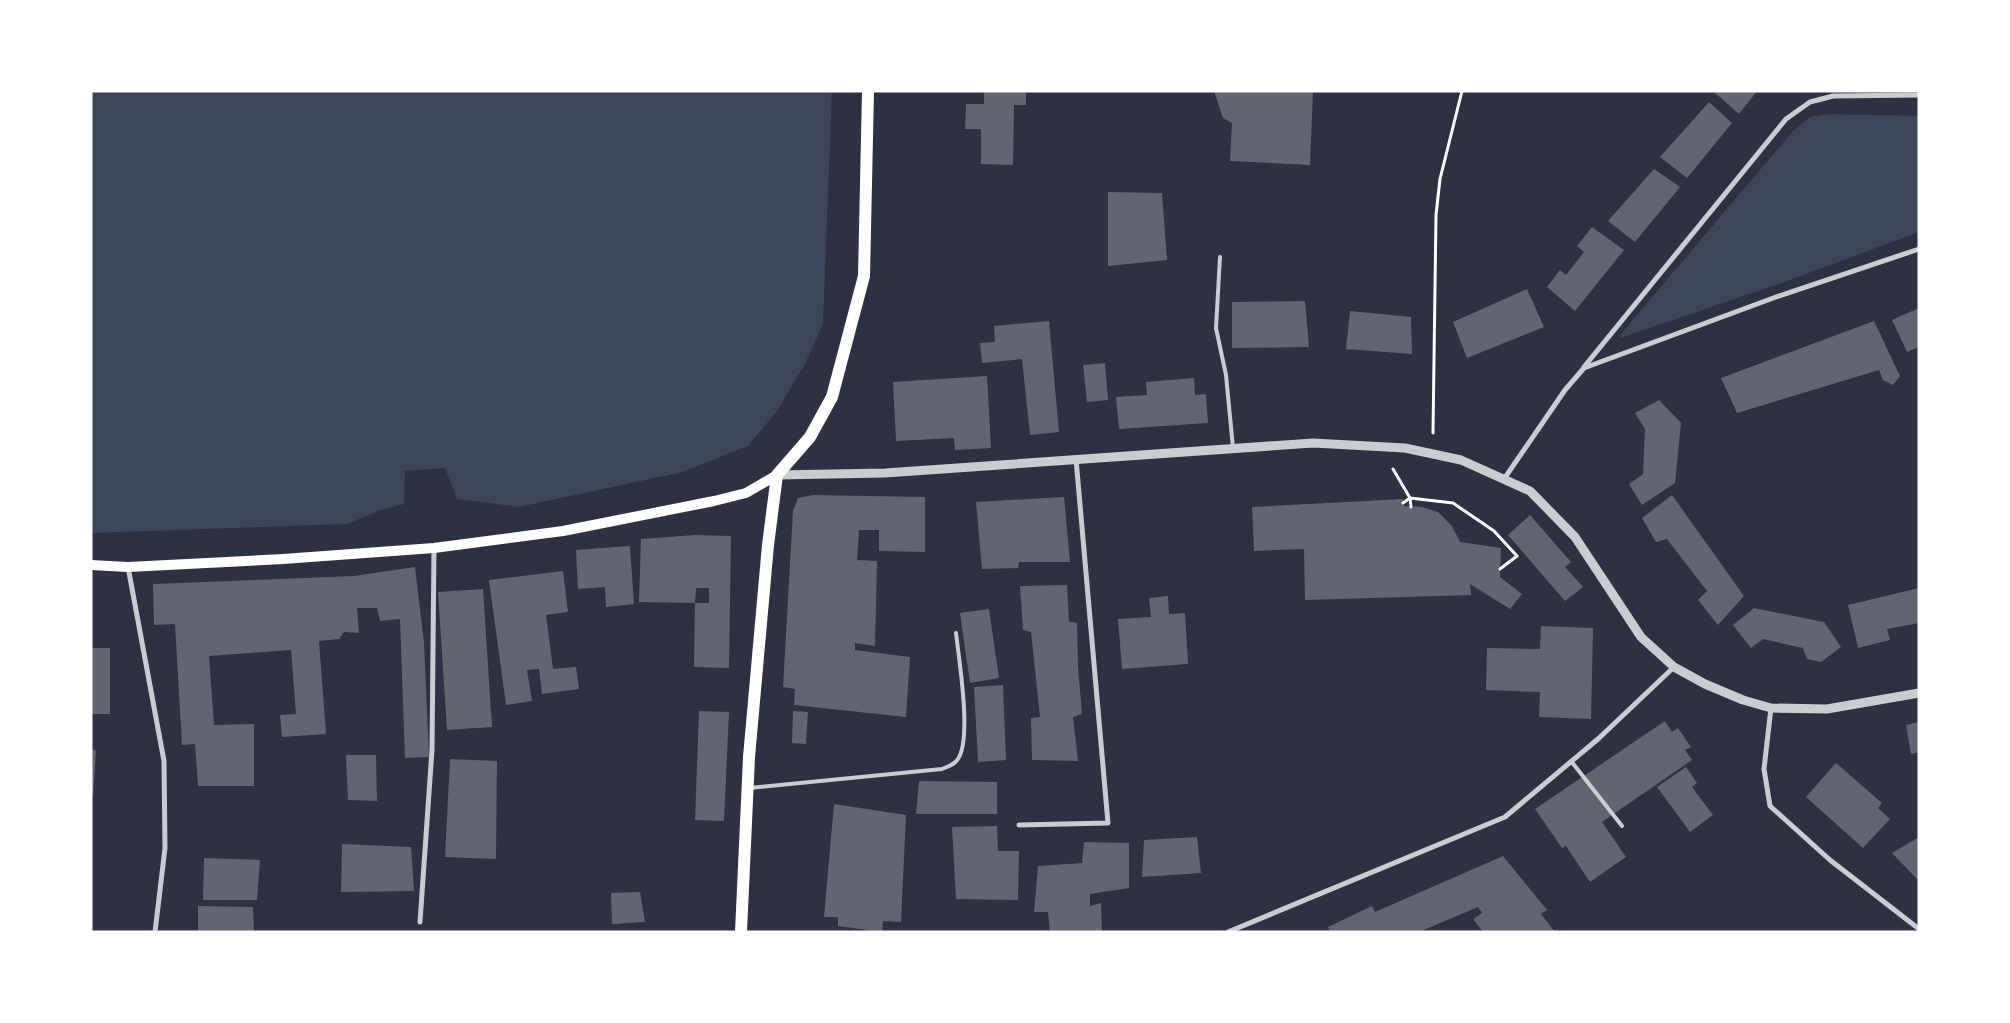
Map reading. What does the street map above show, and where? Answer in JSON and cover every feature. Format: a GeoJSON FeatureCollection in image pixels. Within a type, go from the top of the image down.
{"type":"FeatureCollection","features":[{"type":"Feature","properties":{"kind":"main road"},"geometry":{"type":"LineString","coordinates":[[91,565],[128,566],[434,548],[562,531],[714,501],[746,493],[777,475],[810,437],[832,397],[864,276],[868,91]]}},
{"type":"Feature","properties":{"kind":"main road"},"geometry":{"type":"LineString","coordinates":[[741,932],[748,788],[768,545],[777,475]]}},
{"type":"Feature","properties":{"kind":"street"},"geometry":{"type":"LineString","coordinates":[[1504,479],[1566,390],[1786,119],[1810,102],[1833,96],[1919,95]]}},
{"type":"Feature","properties":{"kind":"street"},"geometry":{"type":"LineString","coordinates":[[1584,368],[1776,297],[1919,249]]}},
{"type":"Feature","properties":{"kind":"street"},"geometry":{"type":"LineString","coordinates":[[777,475],[885,473],[1313,443],[1404,448],[1461,460],[1530,491],[1574,537],[1641,637],[1674,667],[1743,700],[1772,708],[1827,709],[1919,693]]}},
{"type":"Feature","properties":{"kind":"street"},"geometry":{"type":"LineString","coordinates":[[1019,825],[1108,823],[1076,459]]}},
{"type":"Feature","properties":{"kind":"street"},"geometry":{"type":"LineString","coordinates":[[420,922],[432,750],[434,548]]}},
{"type":"Feature","properties":{"kind":"street"},"geometry":{"type":"LineString","coordinates":[[128,566],[164,761],[165,848],[155,932]]}},
{"type":"Feature","properties":{"kind":"street"},"geometry":{"type":"LineString","coordinates":[[1228,932],[1505,817],[1598,740],[1674,667]]}},
{"type":"Feature","properties":{"kind":"street"},"geometry":{"type":"LineString","coordinates":[[1772,708],[1764,769],[1770,806],[1830,860],[1919,929]]}},
{"type":"Feature","properties":{"kind":"lane"},"geometry":{"type":"LineString","coordinates":[[1220,257],[1216,328],[1226,375],[1233,448]]}},
{"type":"Feature","properties":{"kind":"lane"},"geometry":{"type":"LineString","coordinates":[[748,788],[942,769],[954,764],[960,757],[965,734],[956,633]]}},
{"type":"Feature","properties":{"kind":"lane"},"geometry":{"type":"LineString","coordinates":[[1571,761],[1622,826]]}},
{"type":"Feature","properties":{"kind":"path"},"geometry":{"type":"LineString","coordinates":[[1432,454],[1436,215],[1440,179],[1462,91]]}},
{"type":"Feature","properties":{"kind":"path"},"geometry":{"type":"LineString","coordinates":[[1380,447],[1410,498],[1411,507]]}},
{"type":"Feature","properties":{"kind":"path"},"geometry":{"type":"LineString","coordinates":[[1403,503],[1410,498],[1453,503],[1494,531],[1517,556],[1500,569]]}},
{"type":"Feature","properties":{"kind":"shaded area"},"geometry":{"type":"Polygon","coordinates":[[[91,91],[832,91],[823,324],[805,364],[777,411],[748,446],[683,472],[519,507],[457,499],[445,468],[405,471],[404,504],[381,510],[347,524],[91,533],[91,91]]]}},
{"type":"Feature","properties":{"kind":"shaded area"},"geometry":{"type":"Polygon","coordinates":[[[1831,114],[1919,116],[1919,232],[1779,284],[1620,338],[1620,335],[1793,131],[1810,117],[1831,114]]]}},
{"type":"Feature","properties":{"kind":"building"},"geometry":{"type":"Polygon","coordinates":[[[984,91],[1026,91],[1026,105],[1014,105],[1013,165],[981,164],[981,129],[965,129],[966,104],[984,104],[984,91]]]}},
{"type":"Feature","properties":{"kind":"building"},"geometry":{"type":"Polygon","coordinates":[[[1214,91],[1313,91],[1310,165],[1230,161],[1232,123],[1223,118],[1214,91]]]}},
{"type":"Feature","properties":{"kind":"building"},"geometry":{"type":"Polygon","coordinates":[[[1713,91],[1757,91],[1739,114],[1713,91]]]}},
{"type":"Feature","properties":{"kind":"building"},"geometry":{"type":"Polygon","coordinates":[[[1709,102],[1732,123],[1687,178],[1660,157],[1709,102]]]}},
{"type":"Feature","properties":{"kind":"building"},"geometry":{"type":"Polygon","coordinates":[[[1654,169],[1680,187],[1635,242],[1608,221],[1654,169]]]}},
{"type":"Feature","properties":{"kind":"building"},"geometry":{"type":"Polygon","coordinates":[[[1108,192],[1162,193],[1167,260],[1108,266],[1108,192]]]}},
{"type":"Feature","properties":{"kind":"building"},"geometry":{"type":"Polygon","coordinates":[[[1592,227],[1624,250],[1575,311],[1547,287],[1560,270],[1566,275],[1584,252],[1577,246],[1592,227]]]}},
{"type":"Feature","properties":{"kind":"building"},"geometry":{"type":"Polygon","coordinates":[[[1527,289],[1544,327],[1467,358],[1453,322],[1527,289]]]}},
{"type":"Feature","properties":{"kind":"building"},"geometry":{"type":"Polygon","coordinates":[[[1305,301],[1309,347],[1232,348],[1232,302],[1305,301]]]}},
{"type":"Feature","properties":{"kind":"building"},"geometry":{"type":"Polygon","coordinates":[[[1919,308],[1919,347],[1907,352],[1892,320],[1919,308]]]}},
{"type":"Feature","properties":{"kind":"building"},"geometry":{"type":"Polygon","coordinates":[[[1350,311],[1411,317],[1412,354],[1346,349],[1350,311]]]}},
{"type":"Feature","properties":{"kind":"building"},"geometry":{"type":"Polygon","coordinates":[[[1049,321],[1059,432],[1030,435],[1022,359],[982,363],[980,343],[995,342],[994,326],[1049,321]]]}},
{"type":"Feature","properties":{"kind":"building"},"geometry":{"type":"Polygon","coordinates":[[[1874,321],[1900,376],[1893,385],[1883,380],[1879,370],[1737,413],[1721,378],[1874,321]]]}},
{"type":"Feature","properties":{"kind":"building"},"geometry":{"type":"Polygon","coordinates":[[[1105,363],[1108,400],[1087,402],[1083,365],[1105,363]]]}},
{"type":"Feature","properties":{"kind":"building"},"geometry":{"type":"Polygon","coordinates":[[[987,376],[991,448],[955,450],[954,438],[896,441],[893,382],[987,376]]]}},
{"type":"Feature","properties":{"kind":"building"},"geometry":{"type":"Polygon","coordinates":[[[1194,378],[1195,395],[1206,394],[1208,423],[1119,429],[1116,397],[1147,395],[1146,382],[1194,378]]]}},
{"type":"Feature","properties":{"kind":"building"},"geometry":{"type":"Polygon","coordinates":[[[1659,400],[1681,423],[1675,483],[1642,505],[1629,484],[1643,474],[1645,429],[1635,413],[1659,400]]]}},
{"type":"Feature","properties":{"kind":"building"},"geometry":{"type":"Polygon","coordinates":[[[813,495],[925,497],[925,552],[879,551],[879,530],[859,530],[857,560],[877,561],[875,646],[855,643],[855,650],[910,657],[906,717],[794,705],[795,689],[783,687],[793,511],[798,498],[813,495]]]}},
{"type":"Feature","properties":{"kind":"building"},"geometry":{"type":"Polygon","coordinates":[[[1672,495],[1744,596],[1718,625],[1698,600],[1707,591],[1667,539],[1656,542],[1642,518],[1672,495]]]}},
{"type":"Feature","properties":{"kind":"building"},"geometry":{"type":"Polygon","coordinates":[[[1064,497],[1070,562],[1019,562],[1018,568],[982,569],[976,502],[1064,497]]]}},
{"type":"Feature","properties":{"kind":"building"},"geometry":{"type":"Polygon","coordinates":[[[1403,499],[1404,506],[1422,507],[1438,512],[1452,526],[1460,542],[1501,548],[1500,577],[1522,594],[1510,609],[1470,584],[1471,595],[1305,600],[1304,549],[1254,551],[1252,507],[1403,499]]]}},
{"type":"Feature","properties":{"kind":"building"},"geometry":{"type":"Polygon","coordinates":[[[1530,515],[1571,562],[1565,567],[1583,587],[1565,601],[1508,535],[1530,515]]]}},
{"type":"Feature","properties":{"kind":"building"},"geometry":{"type":"Polygon","coordinates":[[[696,535],[731,536],[729,668],[694,667],[695,603],[639,602],[641,539],[696,535]],[[696,588],[695,603],[709,603],[709,588],[696,588]]]}},
{"type":"Feature","properties":{"kind":"building"},"geometry":{"type":"Polygon","coordinates":[[[630,546],[634,604],[606,607],[605,587],[578,589],[576,550],[630,546]]]}},
{"type":"Feature","properties":{"kind":"building"},"geometry":{"type":"Polygon","coordinates":[[[415,567],[424,643],[429,757],[405,758],[400,619],[380,621],[377,608],[357,608],[359,633],[344,632],[339,639],[319,641],[326,734],[282,737],[280,715],[296,714],[291,650],[209,656],[214,725],[254,724],[254,786],[198,786],[195,744],[182,745],[175,624],[154,625],[153,584],[354,576],[415,567]]]}},
{"type":"Feature","properties":{"kind":"building"},"geometry":{"type":"Polygon","coordinates":[[[563,571],[568,612],[546,615],[553,669],[576,667],[579,689],[542,694],[539,669],[527,670],[532,701],[506,705],[489,580],[563,571]]]}},
{"type":"Feature","properties":{"kind":"building"},"geometry":{"type":"Polygon","coordinates":[[[1067,585],[1069,622],[1077,623],[1082,714],[1073,717],[1078,761],[1032,760],[1031,718],[1040,717],[1031,632],[1023,630],[1020,586],[1067,585]]]}},
{"type":"Feature","properties":{"kind":"building"},"geometry":{"type":"Polygon","coordinates":[[[1919,588],[1919,623],[1887,629],[1890,640],[1858,648],[1848,605],[1919,588]]]}},
{"type":"Feature","properties":{"kind":"building"},"geometry":{"type":"Polygon","coordinates":[[[483,589],[492,727],[447,730],[438,592],[483,589]]]}},
{"type":"Feature","properties":{"kind":"building"},"geometry":{"type":"Polygon","coordinates":[[[1168,596],[1169,614],[1185,613],[1188,664],[1122,669],[1118,619],[1151,617],[1149,598],[1168,596]]]}},
{"type":"Feature","properties":{"kind":"building"},"geometry":{"type":"Polygon","coordinates":[[[1754,608],[1824,622],[1841,647],[1821,662],[1807,659],[1803,648],[1763,639],[1751,648],[1733,625],[1754,608]]]}},
{"type":"Feature","properties":{"kind":"building"},"geometry":{"type":"Polygon","coordinates":[[[989,609],[999,678],[970,683],[960,613],[989,609]]]}},
{"type":"Feature","properties":{"kind":"building"},"geometry":{"type":"Polygon","coordinates":[[[1541,626],[1593,628],[1591,719],[1539,717],[1540,692],[1486,690],[1487,648],[1540,649],[1541,626]]]}},
{"type":"Feature","properties":{"kind":"building"},"geometry":{"type":"Polygon","coordinates":[[[91,648],[110,648],[110,714],[91,714],[91,648]]]}},
{"type":"Feature","properties":{"kind":"building"},"geometry":{"type":"Polygon","coordinates":[[[1003,685],[1006,760],[978,762],[974,687],[1003,685]]]}},
{"type":"Feature","properties":{"kind":"building"},"geometry":{"type":"Polygon","coordinates":[[[699,711],[729,712],[724,821],[695,820],[699,711]]]}},
{"type":"Feature","properties":{"kind":"building"},"geometry":{"type":"Polygon","coordinates":[[[793,711],[808,712],[806,744],[792,743],[793,711]]]}},
{"type":"Feature","properties":{"kind":"building"},"geometry":{"type":"Polygon","coordinates":[[[1665,721],[1672,732],[1678,728],[1691,747],[1685,750],[1692,760],[1602,822],[1626,857],[1590,882],[1566,846],[1562,848],[1535,809],[1665,721]]]}},
{"type":"Feature","properties":{"kind":"building"},"geometry":{"type":"Polygon","coordinates":[[[1919,722],[1919,752],[1911,754],[1906,725],[1919,722]]]}},
{"type":"Feature","properties":{"kind":"building"},"geometry":{"type":"Polygon","coordinates":[[[91,749],[96,750],[93,798],[91,798],[91,749]]]}},
{"type":"Feature","properties":{"kind":"building"},"geometry":{"type":"Polygon","coordinates":[[[346,755],[376,755],[377,801],[348,800],[346,755]]]}},
{"type":"Feature","properties":{"kind":"building"},"geometry":{"type":"Polygon","coordinates":[[[450,759],[497,761],[496,859],[445,857],[450,759]]]}},
{"type":"Feature","properties":{"kind":"building"},"geometry":{"type":"Polygon","coordinates":[[[1836,763],[1882,803],[1878,808],[1890,819],[1863,848],[1806,797],[1836,763]]]}},
{"type":"Feature","properties":{"kind":"building"},"geometry":{"type":"Polygon","coordinates":[[[1686,767],[1697,783],[1692,787],[1713,815],[1690,832],[1657,787],[1686,767]]]}},
{"type":"Feature","properties":{"kind":"building"},"geometry":{"type":"Polygon","coordinates":[[[919,781],[997,782],[997,814],[916,814],[919,781]]]}},
{"type":"Feature","properties":{"kind":"building"},"geometry":{"type":"Polygon","coordinates":[[[834,804],[906,815],[901,922],[883,921],[882,932],[838,926],[838,917],[824,917],[834,804]]]}},
{"type":"Feature","properties":{"kind":"building"},"geometry":{"type":"Polygon","coordinates":[[[997,826],[998,851],[1019,851],[1018,900],[956,899],[952,827],[997,826]]]}},
{"type":"Feature","properties":{"kind":"building"},"geometry":{"type":"Polygon","coordinates":[[[1197,837],[1201,873],[1142,877],[1144,840],[1197,837]]]}},
{"type":"Feature","properties":{"kind":"building"},"geometry":{"type":"Polygon","coordinates":[[[1919,837],[1919,878],[1917,879],[1892,853],[1919,837]]]}},
{"type":"Feature","properties":{"kind":"building"},"geometry":{"type":"Polygon","coordinates":[[[1084,842],[1129,843],[1129,888],[1090,894],[1090,906],[1101,903],[1102,932],[1050,932],[1048,912],[1034,912],[1038,866],[1082,863],[1084,842]]]}},
{"type":"Feature","properties":{"kind":"building"},"geometry":{"type":"Polygon","coordinates":[[[342,844],[411,847],[414,891],[341,892],[342,844]]]}},
{"type":"Feature","properties":{"kind":"building"},"geometry":{"type":"Polygon","coordinates":[[[1503,856],[1547,910],[1541,914],[1555,932],[1483,932],[1473,919],[1482,913],[1478,907],[1419,932],[1330,932],[1328,927],[1372,906],[1375,912],[1503,856]]]}},
{"type":"Feature","properties":{"kind":"building"},"geometry":{"type":"Polygon","coordinates":[[[204,858],[260,860],[257,900],[203,900],[204,858]]]}},
{"type":"Feature","properties":{"kind":"building"},"geometry":{"type":"Polygon","coordinates":[[[640,892],[645,922],[612,924],[611,893],[640,892]]]}},
{"type":"Feature","properties":{"kind":"building"},"geometry":{"type":"Polygon","coordinates":[[[198,906],[253,907],[254,932],[198,932],[198,906]]]}}]}
